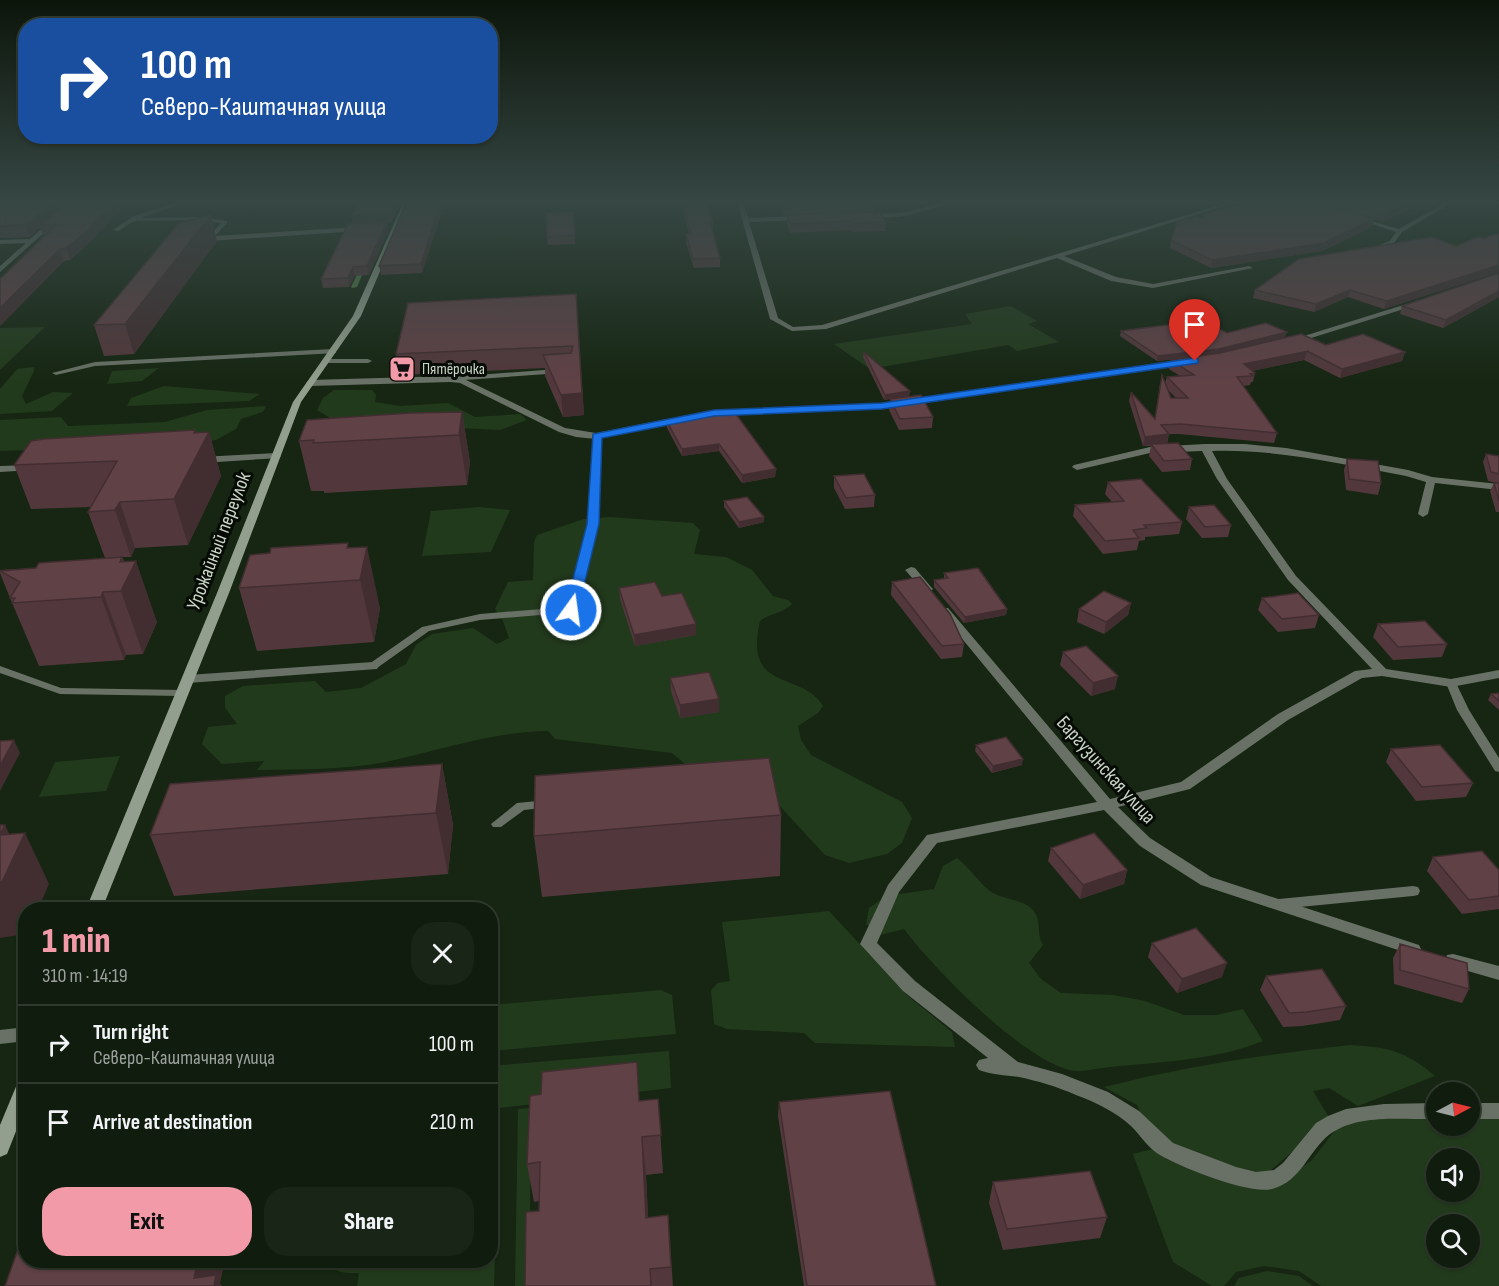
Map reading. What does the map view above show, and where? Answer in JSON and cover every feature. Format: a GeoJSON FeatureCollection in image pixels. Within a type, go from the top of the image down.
{"type":"FeatureCollection","features":[{"type":"Feature","properties":{"kind":"street","name":"Урожайный переулок"},"geometry":{"type":"LineString","coordinates":[[97,902],[297,402],[357,316],[380,261]]}},
{"type":"Feature","properties":{"kind":"street"},"geometry":{"type":"LineString","coordinates":[[758,261],[774,319],[792,329],[823,327],[1040,261]]}},
{"type":"Feature","properties":{"kind":"street"},"geometry":{"type":"LineString","coordinates":[[1069,261],[1114,279],[1153,286],[1249,268]]}},
{"type":"Feature","properties":{"kind":"street"},"geometry":{"type":"LineString","coordinates":[[1287,343],[1422,302]]}},
{"type":"Feature","properties":{"kind":"street"},"geometry":{"type":"LineString","coordinates":[[310,383],[450,379],[478,387],[562,430],[596,436],[714,413],[882,406],[1195,361]]}},
{"type":"Feature","properties":{"kind":"street"},"geometry":{"type":"LineString","coordinates":[[1077,467],[1150,450],[1205,447],[1286,451],[1408,473],[1431,480],[1499,487]]}},
{"type":"Feature","properties":{"kind":"street"},"geometry":{"type":"LineString","coordinates":[[1205,447],[1222,479],[1292,578],[1382,672]]}},
{"type":"Feature","properties":{"kind":"street"},"geometry":{"type":"LineString","coordinates":[[192,460],[276,456]]}},
{"type":"Feature","properties":{"kind":"street"},"geometry":{"type":"LineString","coordinates":[[0,469],[37,467]]}},
{"type":"Feature","properties":{"kind":"street"},"geometry":{"type":"LineString","coordinates":[[1423,514],[1431,480]]}},
{"type":"Feature","properties":{"kind":"street","name":"Баргузинская улица"},"geometry":{"type":"LineString","coordinates":[[911,570],[1107,806],[1145,842],[1206,881],[1275,905],[1499,973]]}},
{"type":"Feature","properties":{"kind":"street"},"geometry":{"type":"LineString","coordinates":[[188,679],[373,666]]}},
{"type":"Feature","properties":{"kind":"street"},"geometry":{"type":"LineString","coordinates":[[1011,1066],[909,986],[868,944],[893,888],[932,839],[1107,806],[1185,786],[1283,717],[1359,674],[1382,672],[1450,683],[1499,674]]}},
{"type":"Feature","properties":{"kind":"street"},"geometry":{"type":"LineString","coordinates":[[0,1037],[18,1035]]}},
{"type":"Feature","properties":{"kind":"street"},"geometry":{"type":"LineString","coordinates":[[986,1065],[1011,1066],[1073,1084],[1133,1117],[1165,1148],[1256,1181],[1277,1180],[1290,1172],[1319,1131],[1333,1122],[1355,1115],[1426,1112]]}},
{"type":"Feature","properties":{"kind":"street"},"geometry":{"type":"LineString","coordinates":[[0,1149],[18,1103]]}},
{"type":"Feature","properties":{"kind":"street"},"geometry":{"type":"LineString","coordinates":[[1480,1111],[1499,1111]]}},
{"type":"Feature","properties":{"kind":"lane"},"geometry":{"type":"LineString","coordinates":[[56,373],[95,364],[333,351]]}},
{"type":"Feature","properties":{"kind":"lane"},"geometry":{"type":"LineString","coordinates":[[326,361],[368,362]]}},
{"type":"Feature","properties":{"kind":"lane"},"geometry":{"type":"LineString","coordinates":[[450,379],[570,370]]}},
{"type":"Feature","properties":{"kind":"lane"},"geometry":{"type":"LineString","coordinates":[[373,666],[426,629],[480,617],[571,610],[593,524],[596,436]]}},
{"type":"Feature","properties":{"kind":"lane"},"geometry":{"type":"LineString","coordinates":[[0,669],[60,691],[182,693]]}},
{"type":"Feature","properties":{"kind":"lane"},"geometry":{"type":"LineString","coordinates":[[1450,683],[1468,719],[1499,768]]}},
{"type":"Feature","properties":{"kind":"lane"},"geometry":{"type":"LineString","coordinates":[[497,824],[521,806],[555,804]]}},
{"type":"Feature","properties":{"kind":"lane"},"geometry":{"type":"LineString","coordinates":[[1275,905],[1413,891]]}},
{"type":"Feature","properties":{"kind":"green space"},"geometry":{"type":"Polygon","coordinates":[[[1011,306],[1037,321],[1028,324],[1059,342],[1017,351],[1008,345],[870,369],[834,344],[972,324],[965,314],[1011,306]]]}},
{"type":"Feature","properties":{"kind":"green space"},"geometry":{"type":"Polygon","coordinates":[[[45,327],[0,370],[0,328],[45,327]]]}},
{"type":"Feature","properties":{"kind":"green space"},"geometry":{"type":"Polygon","coordinates":[[[34,367],[22,396],[26,404],[53,392],[73,393],[52,411],[0,414],[0,389],[17,369],[34,367]]]}},
{"type":"Feature","properties":{"kind":"green space"},"geometry":{"type":"Polygon","coordinates":[[[159,368],[142,381],[107,384],[112,371],[159,368]]]}},
{"type":"Feature","properties":{"kind":"green space"},"geometry":{"type":"Polygon","coordinates":[[[164,386],[260,394],[249,401],[127,406],[131,398],[164,386]]]}},
{"type":"Feature","properties":{"kind":"green space"},"geometry":{"type":"Polygon","coordinates":[[[334,390],[372,390],[376,395],[375,402],[400,406],[448,403],[475,417],[520,414],[527,420],[500,430],[337,422],[317,410],[323,398],[334,390]]]}},
{"type":"Feature","properties":{"kind":"green space"},"geometry":{"type":"Polygon","coordinates":[[[266,406],[263,412],[241,419],[236,429],[216,440],[180,445],[0,451],[0,420],[61,417],[68,426],[165,422],[207,410],[266,406]]]}},
{"type":"Feature","properties":{"kind":"green space"},"geometry":{"type":"Polygon","coordinates":[[[479,507],[510,510],[491,552],[422,556],[431,511],[479,507]]]}},
{"type":"Feature","properties":{"kind":"green space"},"geometry":{"type":"Polygon","coordinates":[[[609,517],[693,523],[700,530],[694,554],[726,557],[752,570],[773,596],[788,600],[792,604],[760,621],[757,644],[760,660],[767,670],[814,695],[823,706],[818,713],[798,726],[801,740],[811,755],[902,802],[912,818],[902,843],[887,854],[849,863],[825,855],[775,801],[697,774],[672,753],[555,739],[548,731],[486,738],[370,765],[322,769],[257,770],[264,761],[222,764],[202,744],[208,727],[237,724],[225,708],[225,696],[243,686],[315,681],[326,692],[361,688],[406,664],[416,645],[432,634],[473,628],[497,644],[509,638],[503,621],[495,609],[508,582],[533,580],[534,542],[537,535],[584,519],[609,517]]]}},
{"type":"Feature","properties":{"kind":"green space"},"geometry":{"type":"Polygon","coordinates":[[[120,756],[106,791],[39,797],[55,762],[120,756]]]}},
{"type":"Feature","properties":{"kind":"green space"},"geometry":{"type":"Polygon","coordinates":[[[957,858],[990,891],[1029,906],[1033,910],[1043,945],[1029,963],[1041,979],[1061,993],[1113,995],[1145,1001],[1184,1015],[1216,1015],[1243,1009],[1263,1041],[1208,1056],[1084,1071],[1069,1070],[1049,1062],[1003,1030],[980,1010],[936,967],[904,929],[880,935],[866,924],[869,908],[886,896],[934,889],[943,866],[957,858]]]}},
{"type":"Feature","properties":{"kind":"green space"},"geometry":{"type":"Polygon","coordinates":[[[829,911],[907,995],[952,1032],[955,1047],[815,1043],[804,1033],[727,1029],[714,1024],[711,990],[718,983],[730,981],[722,922],[829,911]]]}},
{"type":"Feature","properties":{"kind":"green space"},"geometry":{"type":"Polygon","coordinates":[[[661,990],[672,995],[676,1034],[498,1050],[498,1004],[661,990]]]}},
{"type":"Feature","properties":{"kind":"green space"},"geometry":{"type":"Polygon","coordinates":[[[1350,1045],[1375,1047],[1405,1056],[1435,1076],[1358,1106],[1329,1088],[1313,1091],[1330,1119],[1270,1171],[1297,1171],[1312,1160],[1340,1124],[1426,1111],[1426,1136],[1480,1136],[1480,1105],[1499,1104],[1499,1286],[1321,1286],[1299,1271],[1264,1266],[1236,1272],[1224,1286],[1212,1286],[1173,1262],[1133,1154],[1169,1145],[1147,1129],[1137,1105],[1104,1087],[1196,1067],[1350,1045]]]}},
{"type":"Feature","properties":{"kind":"green space"},"geometry":{"type":"Polygon","coordinates":[[[669,1051],[671,1088],[498,1108],[498,1065],[669,1051]]]}},
{"type":"Feature","properties":{"kind":"green space"},"geometry":{"type":"Polygon","coordinates":[[[541,1107],[531,1128],[530,1211],[540,1210],[528,1286],[515,1286],[518,1109],[541,1107]]]}},
{"type":"Feature","properties":{"kind":"green space"},"geometry":{"type":"Polygon","coordinates":[[[333,1268],[495,1268],[494,1286],[357,1286],[359,1273],[345,1273],[333,1268]]]}},
{"type":"Feature","properties":{"kind":"green space"},"geometry":{"type":"Polygon","coordinates":[[[1267,1271],[1299,1276],[1313,1286],[1234,1286],[1239,1278],[1267,1271]]]}},
{"type":"Feature","properties":{"kind":"building"},"geometry":{"type":"Polygon","coordinates":[[[19,261],[48,261],[0,308],[0,279],[19,261]]]}},
{"type":"Feature","properties":{"kind":"building"},"geometry":{"type":"Polygon","coordinates":[[[147,261],[175,261],[125,324],[94,325],[147,261]]]}},
{"type":"Feature","properties":{"kind":"building"},"geometry":{"type":"Polygon","coordinates":[[[330,261],[369,261],[367,266],[353,267],[348,278],[321,279],[330,261]]]}},
{"type":"Feature","properties":{"kind":"building"},"geometry":{"type":"Polygon","coordinates":[[[381,261],[422,261],[421,264],[379,266],[381,261]]]}},
{"type":"Feature","properties":{"kind":"building"},"geometry":{"type":"Polygon","coordinates":[[[1296,261],[1499,261],[1499,265],[1387,301],[1350,290],[1316,304],[1255,290],[1296,261]]]}},
{"type":"Feature","properties":{"kind":"building"},"geometry":{"type":"Polygon","coordinates":[[[1499,273],[1499,291],[1446,320],[1402,306],[1499,273]]]}},
{"type":"Feature","properties":{"kind":"building"},"geometry":{"type":"Polygon","coordinates":[[[576,294],[582,393],[561,395],[543,355],[571,353],[573,346],[396,354],[408,303],[576,294]]]}},
{"type":"Feature","properties":{"kind":"building"},"geometry":{"type":"Polygon","coordinates":[[[1266,323],[1287,332],[1219,349],[1158,356],[1121,331],[1174,324],[1190,333],[1216,327],[1227,333],[1266,323]]]}},
{"type":"Feature","properties":{"kind":"building"},"geometry":{"type":"Polygon","coordinates":[[[1301,334],[1326,345],[1363,334],[1405,352],[1342,369],[1308,351],[1244,364],[1255,373],[1250,374],[1253,376],[1237,377],[1277,433],[1181,424],[1161,425],[1169,434],[1145,437],[1131,392],[1155,419],[1162,375],[1171,398],[1188,398],[1167,377],[1194,375],[1171,360],[1220,353],[1301,334]]]}},
{"type":"Feature","properties":{"kind":"building"},"geometry":{"type":"Polygon","coordinates":[[[864,352],[910,391],[885,395],[864,352]]]}},
{"type":"Feature","properties":{"kind":"building"},"geometry":{"type":"Polygon","coordinates":[[[921,395],[933,417],[900,419],[890,399],[921,395]]]}},
{"type":"Feature","properties":{"kind":"building"},"geometry":{"type":"Polygon","coordinates":[[[733,410],[776,469],[742,475],[719,444],[682,449],[666,420],[733,410]]]}},
{"type":"Feature","properties":{"kind":"building"},"geometry":{"type":"Polygon","coordinates":[[[462,412],[459,435],[313,443],[314,440],[299,441],[307,420],[462,412]]]}},
{"type":"Feature","properties":{"kind":"building"},"geometry":{"type":"Polygon","coordinates":[[[195,430],[194,433],[209,432],[174,499],[120,502],[115,510],[88,512],[117,461],[14,465],[31,441],[195,430]]]}},
{"type":"Feature","properties":{"kind":"building"},"geometry":{"type":"Polygon","coordinates":[[[1178,443],[1192,459],[1164,461],[1151,444],[1178,443]]]}},
{"type":"Feature","properties":{"kind":"building"},"geometry":{"type":"Polygon","coordinates":[[[1486,454],[1499,456],[1499,474],[1491,472],[1486,454]]]}},
{"type":"Feature","properties":{"kind":"building"},"geometry":{"type":"Polygon","coordinates":[[[1347,459],[1378,461],[1381,483],[1349,479],[1347,459]]]}},
{"type":"Feature","properties":{"kind":"building"},"geometry":{"type":"Polygon","coordinates":[[[864,474],[875,495],[846,498],[834,476],[864,474]]]}},
{"type":"Feature","properties":{"kind":"building"},"geometry":{"type":"Polygon","coordinates":[[[1141,479],[1182,522],[1144,525],[1147,528],[1133,530],[1139,538],[1105,541],[1075,505],[1124,501],[1108,482],[1141,479]]]}},
{"type":"Feature","properties":{"kind":"building"},"geometry":{"type":"Polygon","coordinates":[[[1494,483],[1499,483],[1499,501],[1494,483]]]}},
{"type":"Feature","properties":{"kind":"building"},"geometry":{"type":"Polygon","coordinates":[[[747,497],[764,517],[739,522],[724,501],[747,497]]]}},
{"type":"Feature","properties":{"kind":"building"},"geometry":{"type":"Polygon","coordinates":[[[1214,505],[1231,525],[1205,527],[1189,507],[1214,505]]]}},
{"type":"Feature","properties":{"kind":"building"},"geometry":{"type":"Polygon","coordinates":[[[348,543],[347,548],[367,547],[360,580],[239,588],[250,555],[270,553],[271,548],[348,543]]]}},
{"type":"Feature","properties":{"kind":"building"},"geometry":{"type":"Polygon","coordinates":[[[122,557],[120,562],[136,561],[121,591],[103,592],[101,597],[12,603],[15,598],[10,598],[20,582],[0,571],[36,568],[39,563],[122,557]]]}},
{"type":"Feature","properties":{"kind":"building"},"geometry":{"type":"Polygon","coordinates":[[[978,568],[1007,609],[965,617],[934,580],[948,578],[944,573],[978,568]]]}},
{"type":"Feature","properties":{"kind":"building"},"geometry":{"type":"Polygon","coordinates":[[[920,577],[950,614],[964,644],[942,646],[892,582],[920,577]]]}},
{"type":"Feature","properties":{"kind":"building"},"geometry":{"type":"Polygon","coordinates":[[[655,582],[662,596],[682,593],[696,624],[634,635],[619,588],[655,582]]]}},
{"type":"Feature","properties":{"kind":"building"},"geometry":{"type":"Polygon","coordinates":[[[1104,591],[1131,603],[1106,622],[1079,609],[1104,591]]]}},
{"type":"Feature","properties":{"kind":"building"},"geometry":{"type":"Polygon","coordinates":[[[1298,593],[1319,615],[1282,619],[1262,598],[1298,593]]]}},
{"type":"Feature","properties":{"kind":"building"},"geometry":{"type":"Polygon","coordinates":[[[1425,621],[1447,644],[1398,647],[1378,624],[1425,621]]]}},
{"type":"Feature","properties":{"kind":"building"},"geometry":{"type":"Polygon","coordinates":[[[1086,646],[1118,676],[1093,683],[1063,652],[1086,646]]]}},
{"type":"Feature","properties":{"kind":"building"},"geometry":{"type":"Polygon","coordinates":[[[709,672],[719,699],[680,705],[670,678],[709,672]]]}},
{"type":"Feature","properties":{"kind":"building"},"geometry":{"type":"Polygon","coordinates":[[[1499,693],[1499,701],[1491,694],[1499,693]]]}},
{"type":"Feature","properties":{"kind":"building"},"geometry":{"type":"Polygon","coordinates":[[[1006,737],[1023,759],[993,766],[976,745],[1006,737]]]}},
{"type":"Feature","properties":{"kind":"building"},"geometry":{"type":"Polygon","coordinates":[[[14,740],[0,766],[0,741],[14,740]]]}},
{"type":"Feature","properties":{"kind":"building"},"geometry":{"type":"Polygon","coordinates":[[[1440,745],[1473,783],[1422,787],[1391,749],[1440,745]]]}},
{"type":"Feature","properties":{"kind":"building"},"geometry":{"type":"Polygon","coordinates":[[[769,758],[781,815],[534,836],[535,776],[769,758]]]}},
{"type":"Feature","properties":{"kind":"building"},"geometry":{"type":"Polygon","coordinates":[[[442,764],[436,813],[150,835],[170,784],[442,764]]]}},
{"type":"Feature","properties":{"kind":"building"},"geometry":{"type":"Polygon","coordinates":[[[25,833],[2,882],[0,882],[0,835],[25,833]]]}},
{"type":"Feature","properties":{"kind":"building"},"geometry":{"type":"Polygon","coordinates":[[[1094,833],[1127,870],[1083,885],[1051,848],[1094,833]]]}},
{"type":"Feature","properties":{"kind":"building"},"geometry":{"type":"Polygon","coordinates":[[[1482,851],[1499,870],[1499,896],[1469,900],[1433,857],[1482,851]]]}},
{"type":"Feature","properties":{"kind":"building"},"geometry":{"type":"Polygon","coordinates":[[[1196,928],[1227,963],[1182,979],[1152,943],[1196,928]]]}},
{"type":"Feature","properties":{"kind":"building"},"geometry":{"type":"Polygon","coordinates":[[[1400,944],[1467,963],[1469,989],[1400,970],[1400,944]]]}},
{"type":"Feature","properties":{"kind":"building"},"geometry":{"type":"Polygon","coordinates":[[[1322,969],[1346,1006],[1289,1013],[1266,976],[1322,969]]]}},
{"type":"Feature","properties":{"kind":"building"},"geometry":{"type":"Polygon","coordinates":[[[637,1062],[639,1101],[658,1099],[661,1135],[642,1137],[646,1218],[668,1215],[671,1267],[650,1269],[651,1286],[525,1286],[526,1212],[539,1211],[540,1162],[527,1164],[530,1096],[541,1094],[542,1072],[637,1062]]]}},
{"type":"Feature","properties":{"kind":"building"},"geometry":{"type":"Polygon","coordinates":[[[890,1091],[936,1286],[807,1286],[779,1102],[890,1091]]]}},
{"type":"Feature","properties":{"kind":"building"},"geometry":{"type":"Polygon","coordinates":[[[1090,1171],[1107,1217],[1007,1229],[993,1182],[1090,1171]]]}},
{"type":"Feature","properties":{"kind":"building"},"geometry":{"type":"Polygon","coordinates":[[[18,1249],[18,1268],[196,1268],[194,1278],[216,1275],[214,1286],[5,1286],[18,1249]]]}},
{"type":"Feature","properties":{"kind":"waterway"},"geometry":{"type":"LineString","coordinates":[[354,287],[364,266]]}},
{"type":"Feature","properties":{"kind":"place","name":"Пятёрочка"},"geometry":{"type":"Point","coordinates":[402,369]}},
{"type":"Feature","properties":{"kind":"route"},"geometry":{"type":"LineString","coordinates":[[571,610],[593,524],[596,436],[714,413],[814,407],[882,406],[1055,379],[1195,361]]}}]}
